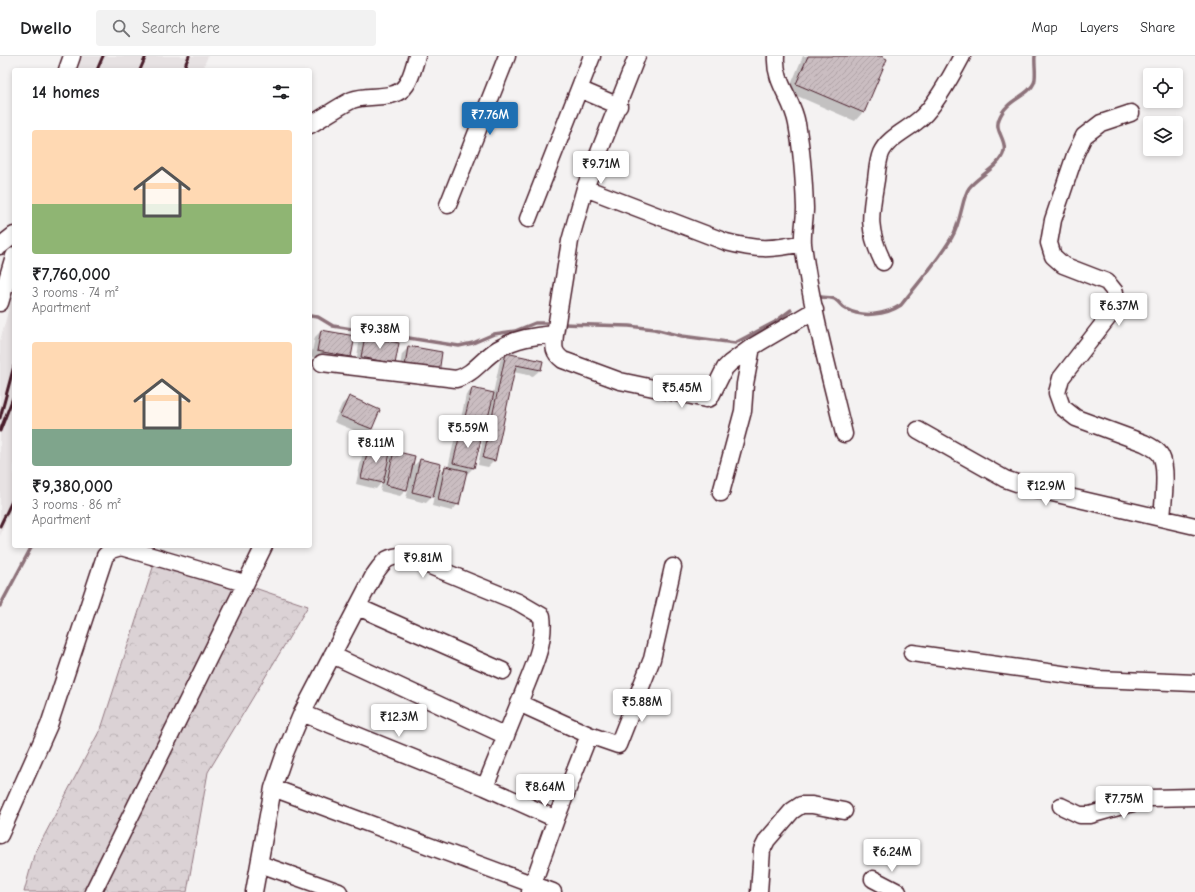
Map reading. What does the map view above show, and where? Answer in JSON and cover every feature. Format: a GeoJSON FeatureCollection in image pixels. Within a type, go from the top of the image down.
{"type":"FeatureCollection","features":[{"type":"Feature","properties":{"kind":"street"},"geometry":{"type":"LineString","coordinates":[[68,68],[72,56]]}},
{"type":"Feature","properties":{"kind":"street"},"geometry":{"type":"LineString","coordinates":[[312,124],[353,100],[368,96],[390,96],[399,92],[406,85],[417,56]]}},
{"type":"Feature","properties":{"kind":"street"},"geometry":{"type":"LineString","coordinates":[[448,205],[507,56]]}},
{"type":"Feature","properties":{"kind":"street"},"geometry":{"type":"LineString","coordinates":[[528,219],[592,56]]}},
{"type":"Feature","properties":{"kind":"street"},"geometry":{"type":"LineString","coordinates":[[638,56],[585,188],[570,241],[555,331],[553,349],[556,355],[563,360],[620,381],[706,399],[710,398],[715,391],[725,368],[752,347],[815,310]]}},
{"type":"Feature","properties":{"kind":"street"},"geometry":{"type":"LineString","coordinates":[[776,56],[775,64],[780,84],[792,105],[800,142],[805,209],[803,243],[815,310],[844,434]]}},
{"type":"Feature","properties":{"kind":"street"},"geometry":{"type":"LineString","coordinates":[[883,262],[874,244],[870,227],[871,210],[881,153],[888,143],[923,116],[948,80],[962,56]]}},
{"type":"Feature","properties":{"kind":"street"},"geometry":{"type":"LineString","coordinates":[[579,89],[619,106]]}},
{"type":"Feature","properties":{"kind":"street"},"geometry":{"type":"LineString","coordinates":[[1131,113],[1101,123],[1084,136],[1075,155],[1053,220],[1049,243],[1053,256],[1063,265],[1107,282],[1115,292],[1115,303],[1110,315],[1061,378],[1057,393],[1062,407],[1076,418],[1144,443],[1154,449],[1161,456],[1164,477],[1162,518]]}},
{"type":"Feature","properties":{"kind":"street"},"geometry":{"type":"LineString","coordinates":[[585,188],[726,242],[749,248],[774,249],[803,243]]}},
{"type":"Feature","properties":{"kind":"street"},"geometry":{"type":"LineString","coordinates":[[0,246],[12,237]]}},
{"type":"Feature","properties":{"kind":"street"},"geometry":{"type":"LineString","coordinates":[[0,303],[12,263]]}},
{"type":"Feature","properties":{"kind":"street"},"geometry":{"type":"LineString","coordinates":[[322,363],[456,380],[466,377],[498,349],[514,341],[529,336],[555,331]]}},
{"type":"Feature","properties":{"kind":"street"},"geometry":{"type":"LineString","coordinates":[[721,493],[746,398],[745,384],[752,347]]}},
{"type":"Feature","properties":{"kind":"street"},"geometry":{"type":"LineString","coordinates":[[918,430],[978,465],[1005,479],[1024,486],[1195,526]]}},
{"type":"Feature","properties":{"kind":"street"},"geometry":{"type":"LineString","coordinates":[[0,835],[49,725],[105,556],[111,550],[118,548]]}},
{"type":"Feature","properties":{"kind":"street"},"geometry":{"type":"LineString","coordinates":[[124,548],[244,583]]}},
{"type":"Feature","properties":{"kind":"street"},"geometry":{"type":"LineString","coordinates":[[93,892],[184,711],[244,583],[263,548]]}},
{"type":"Feature","properties":{"kind":"street"},"geometry":{"type":"LineString","coordinates":[[254,892],[272,788],[302,713],[374,575],[384,561],[395,556],[406,556],[532,609],[542,616],[544,627],[542,640],[519,703],[485,787]]}},
{"type":"Feature","properties":{"kind":"street"},"geometry":{"type":"LineString","coordinates":[[519,703],[589,735],[618,745],[652,659],[673,567]]}},
{"type":"Feature","properties":{"kind":"street"},"geometry":{"type":"LineString","coordinates":[[358,607],[503,671]]}},
{"type":"Feature","properties":{"kind":"street"},"geometry":{"type":"LineString","coordinates":[[912,653],[1096,679],[1195,683]]}},
{"type":"Feature","properties":{"kind":"street"},"geometry":{"type":"LineString","coordinates":[[332,655],[506,736]]}},
{"type":"Feature","properties":{"kind":"street"},"geometry":{"type":"LineString","coordinates":[[302,713],[485,787],[556,819]]}},
{"type":"Feature","properties":{"kind":"street"},"geometry":{"type":"LineString","coordinates":[[532,888],[556,819],[589,735]]}},
{"type":"Feature","properties":{"kind":"street"},"geometry":{"type":"LineString","coordinates":[[272,788],[532,888],[553,892]]}},
{"type":"Feature","properties":{"kind":"street"},"geometry":{"type":"LineString","coordinates":[[1061,806],[1080,815],[1090,815],[1150,798],[1195,798]]}},
{"type":"Feature","properties":{"kind":"street"},"geometry":{"type":"LineString","coordinates":[[759,892],[762,850],[767,840],[792,811],[801,805],[812,805],[844,811]]}},
{"type":"Feature","properties":{"kind":"street"},"geometry":{"type":"LineString","coordinates":[[260,864],[339,892]]}},
{"type":"Feature","properties":{"kind":"street"},"geometry":{"type":"LineString","coordinates":[[874,880],[898,892]]}},
{"type":"Feature","properties":{"kind":"shaded area"},"geometry":{"type":"Polygon","coordinates":[[[82,56],[208,56],[203,68],[78,68],[82,56]]]}},
{"type":"Feature","properties":{"kind":"shaded area"},"geometry":{"type":"Polygon","coordinates":[[[12,297],[12,507],[0,536],[0,341],[12,297]]]}},
{"type":"Feature","properties":{"kind":"green space"},"geometry":{"type":"Polygon","coordinates":[[[157,555],[308,606],[208,772],[187,892],[24,892],[34,855],[102,726],[157,555]]]}},
{"type":"Feature","properties":{"kind":"building"},"geometry":{"type":"Polygon","coordinates":[[[808,56],[881,56],[887,59],[864,113],[796,84],[808,56]]]}},
{"type":"Feature","properties":{"kind":"building"},"geometry":{"type":"Polygon","coordinates":[[[321,330],[355,336],[351,357],[317,351],[321,330]]]}},
{"type":"Feature","properties":{"kind":"building"},"geometry":{"type":"Polygon","coordinates":[[[365,336],[399,343],[395,364],[361,357],[365,336]]]}},
{"type":"Feature","properties":{"kind":"building"},"geometry":{"type":"Polygon","coordinates":[[[408,346],[442,352],[439,373],[405,367],[408,346]]]}},
{"type":"Feature","properties":{"kind":"building"},"geometry":{"type":"Polygon","coordinates":[[[506,353],[543,361],[541,370],[516,365],[495,461],[483,458],[506,353]]]}},
{"type":"Feature","properties":{"kind":"building"},"geometry":{"type":"Polygon","coordinates":[[[472,388],[494,393],[486,426],[464,421],[472,388]]]}},
{"type":"Feature","properties":{"kind":"building"},"geometry":{"type":"Polygon","coordinates":[[[349,396],[380,410],[372,429],[340,416],[349,396]]]}},
{"type":"Feature","properties":{"kind":"building"},"geometry":{"type":"Polygon","coordinates":[[[461,430],[482,435],[474,468],[453,463],[461,430]]]}},
{"type":"Feature","properties":{"kind":"building"},"geometry":{"type":"Polygon","coordinates":[[[369,445],[391,449],[383,483],[361,478],[369,445]]]}},
{"type":"Feature","properties":{"kind":"building"},"geometry":{"type":"Polygon","coordinates":[[[394,451],[415,456],[407,490],[386,485],[394,451]]]}},
{"type":"Feature","properties":{"kind":"building"},"geometry":{"type":"Polygon","coordinates":[[[420,459],[441,464],[433,497],[412,492],[420,459]]]}},
{"type":"Feature","properties":{"kind":"building"},"geometry":{"type":"Polygon","coordinates":[[[445,466],[467,471],[459,505],[438,500],[445,466]]]}},
{"type":"Feature","properties":{"kind":"waterway"},"geometry":{"type":"LineString","coordinates":[[821,297],[833,298],[846,309],[859,314],[881,313],[901,305],[952,237],[969,188],[994,167],[1002,157],[1004,143],[998,128],[999,119],[1002,112],[1027,92],[1034,83],[1035,56]]}},
{"type":"Feature","properties":{"kind":"waterway"},"geometry":{"type":"LineString","coordinates":[[561,324],[629,326],[654,329],[682,336],[735,343],[775,322],[791,310]]}},
{"type":"Feature","properties":{"kind":"waterway"},"geometry":{"type":"LineString","coordinates":[[312,316],[318,317],[333,326],[459,346],[473,343],[494,334],[515,331],[535,323],[553,323]]}},
{"type":"Feature","properties":{"kind":"waterway"},"geometry":{"type":"LineString","coordinates":[[0,606],[31,548]]}},
{"type":"Feature","properties":{"kind":"railway"},"geometry":{"type":"LineString","coordinates":[[98,68],[103,56]]}},
{"type":"Feature","properties":{"kind":"railway"},"geometry":{"type":"LineString","coordinates":[[141,68],[146,56]]}},
{"type":"Feature","properties":{"kind":"railway"},"geometry":{"type":"LineString","coordinates":[[184,68],[189,56]]}},
{"type":"Feature","properties":{"kind":"railway"},"geometry":{"type":"LineString","coordinates":[[0,418],[12,373]]}},
{"type":"Feature","properties":{"kind":"railway"},"geometry":{"type":"LineString","coordinates":[[0,431],[12,400]]}},
{"type":"Feature","properties":{"kind":"railway"},"geometry":{"type":"LineString","coordinates":[[0,526],[12,501]]}}]}
